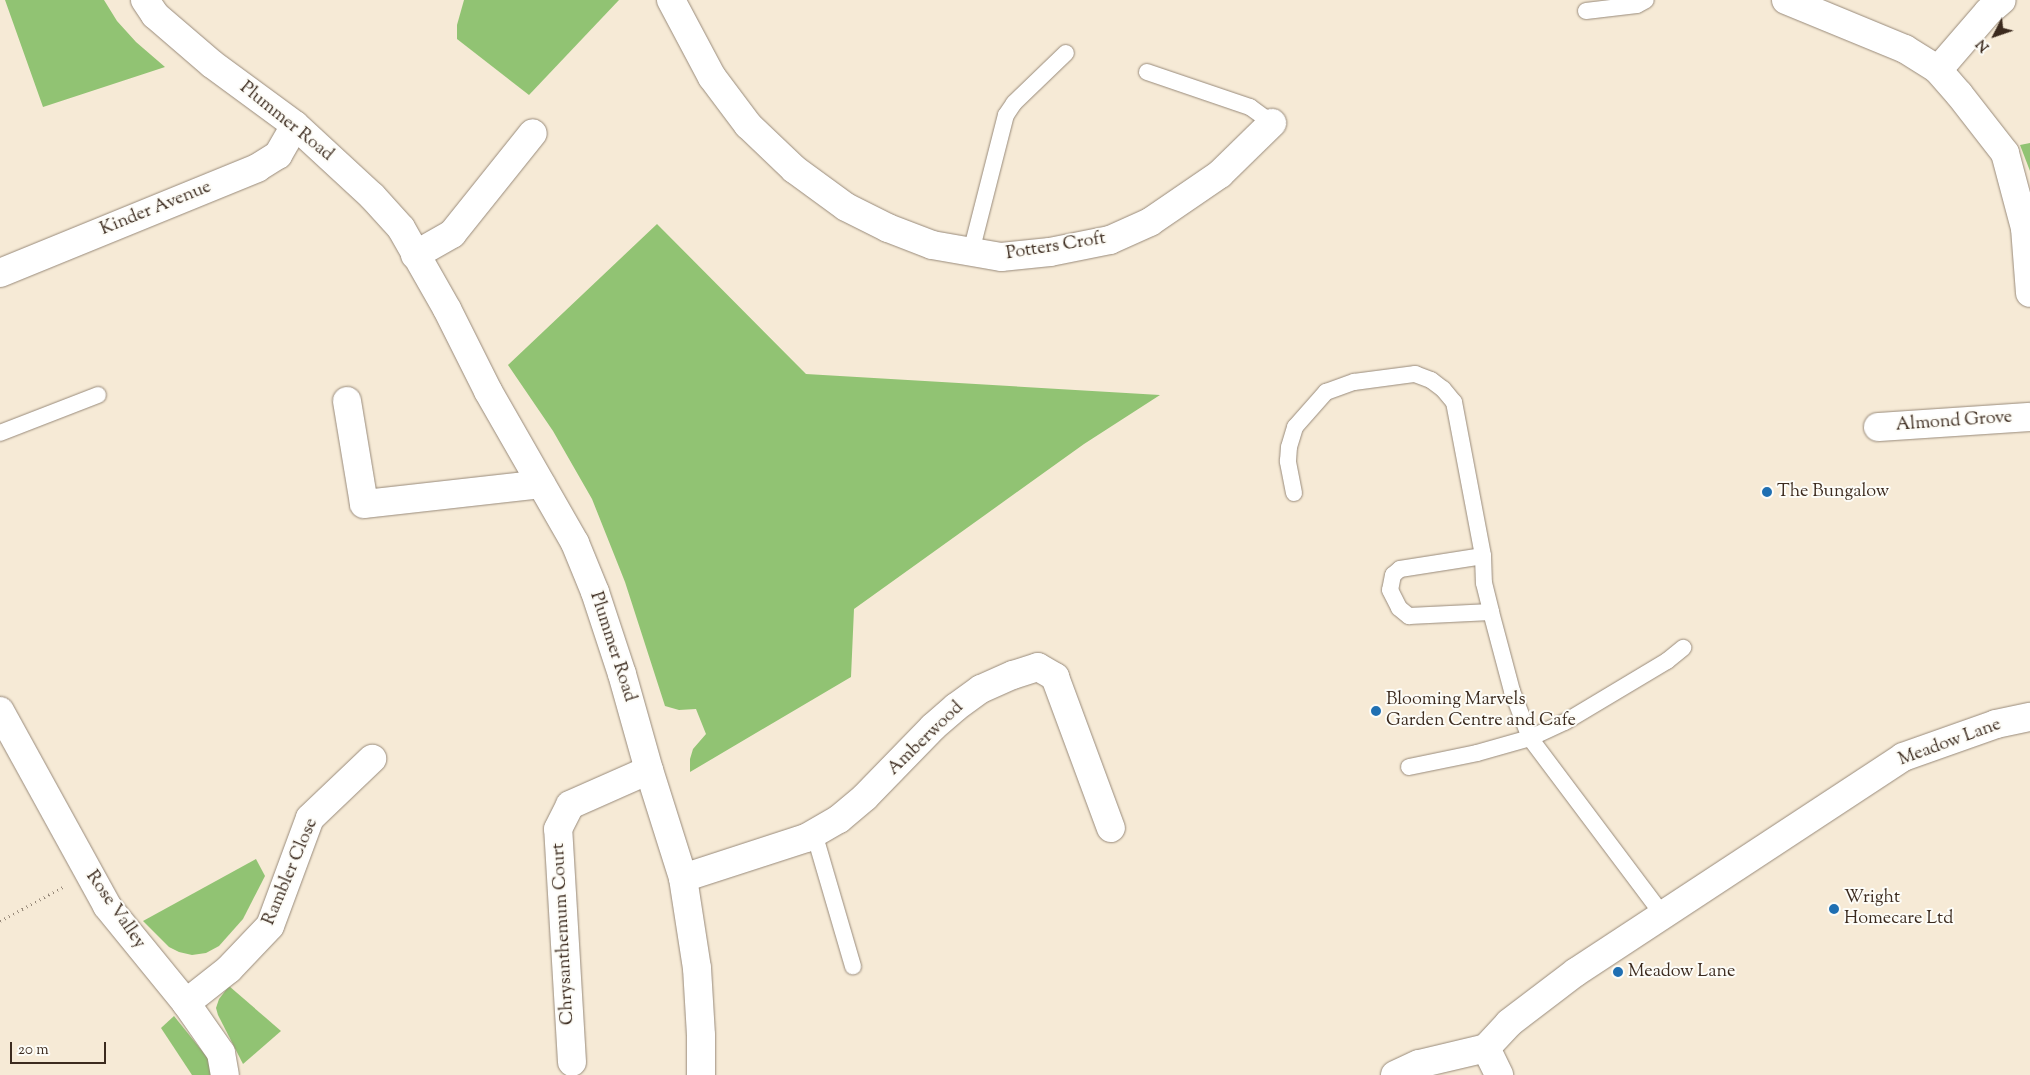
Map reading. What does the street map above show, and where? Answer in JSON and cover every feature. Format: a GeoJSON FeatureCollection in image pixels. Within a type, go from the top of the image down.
{"type":"FeatureCollection","features":[{"type":"Feature","properties":{"kind":"street","name":"Plummer Road"},"geometry":{"type":"LineString","coordinates":[[145,0],[155,15],[212,64],[295,125],[372,196],[401,228],[575,543],[595,592],[622,674],[649,770],[683,878],[697,968],[701,1075]]}},
{"type":"Feature","properties":{"kind":"street","name":"Potters Croft"},"geometry":{"type":"LineString","coordinates":[[671,0],[712,77],[748,125],[794,169],[846,206],[888,228],[932,245],[1001,257],[1084,247],[1110,240],[1150,222],[1220,174],[1272,123]]}},
{"type":"Feature","properties":{"kind":"street"},"geometry":{"type":"LineString","coordinates":[[1786,0],[1905,49],[1938,70],[2005,154],[2025,228],[2030,293]]}},
{"type":"Feature","properties":{"kind":"street"},"geometry":{"type":"LineString","coordinates":[[1938,70],[1988,12],[2002,0]]}},
{"type":"Feature","properties":{"kind":"street","name":"Kinder Avenue"},"geometry":{"type":"LineString","coordinates":[[0,273],[257,168],[278,155],[295,125]]}},
{"type":"Feature","properties":{"kind":"street"},"geometry":{"type":"LineString","coordinates":[[415,255],[452,234],[533,133]]}},
{"type":"Feature","properties":{"kind":"street"},"geometry":{"type":"LineString","coordinates":[[346,401],[364,504],[541,484]]}},
{"type":"Feature","properties":{"kind":"street","name":"Almond Grove"},"geometry":{"type":"LineString","coordinates":[[1878,427],[2030,417]]}},
{"type":"Feature","properties":{"kind":"street","name":"Amberwood"},"geometry":{"type":"LineString","coordinates":[[683,878],[763,853],[814,833],[838,819],[866,797],[933,727],[956,707],[981,689],[1013,675],[1038,668],[1055,677],[1111,828]]}},
{"type":"Feature","properties":{"kind":"street","name":"Rose Valley"},"geometry":{"type":"LineString","coordinates":[[0,711],[107,906],[186,1003],[221,1053],[225,1075]]}},
{"type":"Feature","properties":{"kind":"street","name":"Meadow Lane"},"geometry":{"type":"LineString","coordinates":[[1486,1048],[1509,1023],[1576,972],[1903,757],[1996,724],[2030,717]]}},
{"type":"Feature","properties":{"kind":"street","name":"Rambler Close"},"geometry":{"type":"LineString","coordinates":[[186,1003],[229,969],[270,926],[310,818],[372,759]]}},
{"type":"Feature","properties":{"kind":"street","name":"Chrysanthemum Court"},"geometry":{"type":"LineString","coordinates":[[572,1062],[558,829],[570,805],[649,770]]}},
{"type":"Feature","properties":{"kind":"street"},"geometry":{"type":"LineString","coordinates":[[1395,1075],[1420,1064],[1486,1048],[1499,1075]]}},
{"type":"Feature","properties":{"kind":"lane"},"geometry":{"type":"LineString","coordinates":[[1586,11],[1637,5],[1646,0]]}},
{"type":"Feature","properties":{"kind":"lane"},"geometry":{"type":"LineString","coordinates":[[971,252],[1006,115],[1020,96],[1066,53]]}},
{"type":"Feature","properties":{"kind":"lane"},"geometry":{"type":"LineString","coordinates":[[1147,72],[1250,107],[1272,123]]}},
{"type":"Feature","properties":{"kind":"lane"},"geometry":{"type":"LineString","coordinates":[[1294,493],[1288,461],[1288,447],[1295,427],[1311,406],[1326,392],[1354,382],[1415,374],[1431,380],[1454,402],[1483,556],[1484,582],[1512,692],[1530,738],[1663,915]]}},
{"type":"Feature","properties":{"kind":"lane"},"geometry":{"type":"LineString","coordinates":[[0,433],[98,395]]}},
{"type":"Feature","properties":{"kind":"lane"},"geometry":{"type":"LineString","coordinates":[[1483,556],[1400,568],[1393,575],[1390,590],[1399,608],[1409,616],[1491,612]]}},
{"type":"Feature","properties":{"kind":"lane"},"geometry":{"type":"LineString","coordinates":[[1409,767],[1478,753],[1530,738],[1565,722],[1667,661],[1683,648]]}},
{"type":"Feature","properties":{"kind":"lane"},"geometry":{"type":"LineString","coordinates":[[814,833],[852,966]]}},
{"type":"Feature","properties":{"kind":"path"},"geometry":{"type":"LineString","coordinates":[[0,921],[88,874]]}},
{"type":"Feature","properties":{"kind":"green space"},"geometry":{"type":"Polygon","coordinates":[[[5,0],[104,0],[117,21],[136,42],[165,67],[43,107],[5,0]]]}},
{"type":"Feature","properties":{"kind":"green space"},"geometry":{"type":"Polygon","coordinates":[[[464,0],[619,0],[529,95],[457,39],[457,25],[464,0]]]}},
{"type":"Feature","properties":{"kind":"green space"},"geometry":{"type":"Polygon","coordinates":[[[2030,143],[2030,171],[2020,145],[2030,143]]]}},
{"type":"Feature","properties":{"kind":"green space"},"geometry":{"type":"Polygon","coordinates":[[[657,224],[806,374],[1160,395],[1084,444],[854,609],[851,677],[690,772],[690,759],[693,749],[706,734],[696,709],[679,710],[665,706],[625,582],[592,499],[553,431],[508,365],[657,224]]]}},
{"type":"Feature","properties":{"kind":"green space"},"geometry":{"type":"Polygon","coordinates":[[[256,859],[265,876],[243,919],[219,946],[206,953],[192,955],[179,952],[169,947],[143,921],[256,859]]]}},
{"type":"Feature","properties":{"kind":"green space"},"geometry":{"type":"Polygon","coordinates":[[[229,986],[281,1031],[243,1064],[216,1008],[219,999],[229,986]]]}},
{"type":"Feature","properties":{"kind":"green space"},"geometry":{"type":"Polygon","coordinates":[[[174,1016],[211,1062],[214,1075],[192,1075],[161,1028],[174,1016]]]}},
{"type":"Feature","properties":{"kind":"place","name":"The Bungalow"},"geometry":{"type":"Point","coordinates":[1767,492]}},
{"type":"Feature","properties":{"kind":"place","name":"Blooming Marvels Garden Centre and Cafe"},"geometry":{"type":"Point","coordinates":[1376,711]}},
{"type":"Feature","properties":{"kind":"place","name":"Wright Homecare Ltd"},"geometry":{"type":"Point","coordinates":[1834,909]}},
{"type":"Feature","properties":{"kind":"place","name":"Meadow Lane"},"geometry":{"type":"Point","coordinates":[1618,972]}}]}
